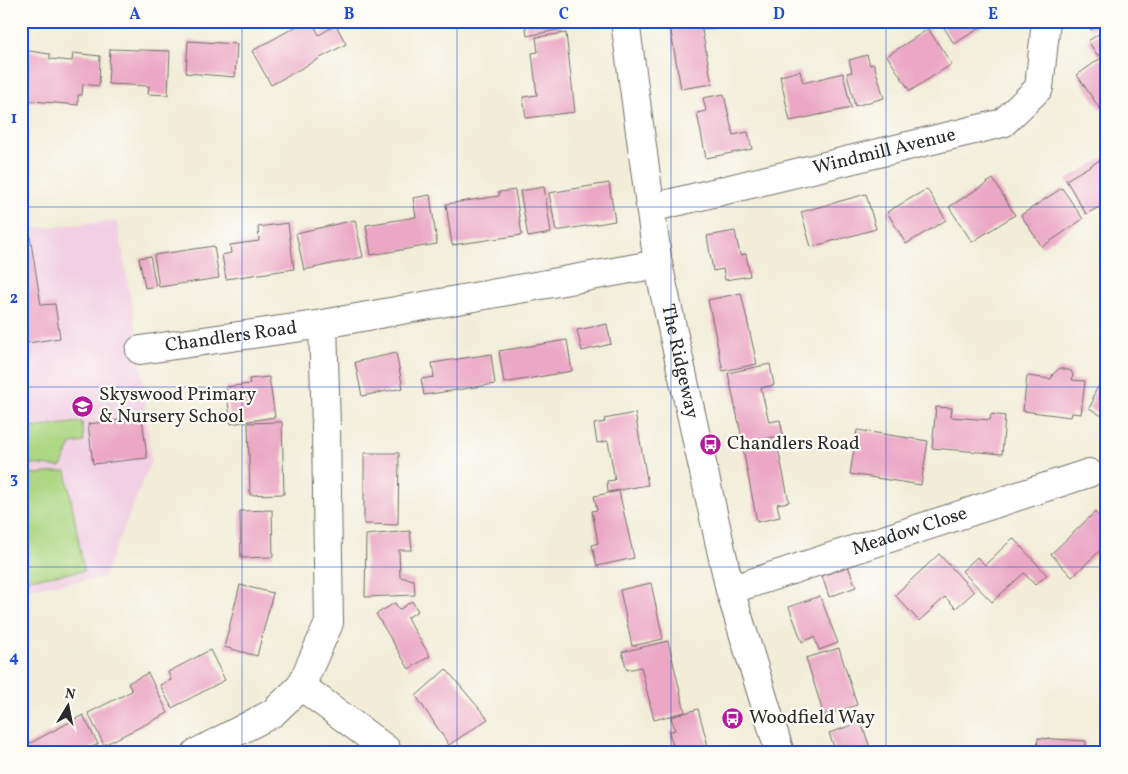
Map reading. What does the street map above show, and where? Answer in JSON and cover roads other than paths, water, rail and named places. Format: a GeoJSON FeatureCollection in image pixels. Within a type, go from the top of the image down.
{"type":"FeatureCollection","features":[{"type":"Feature","properties":{"kind":"street","name":"The Ridgeway"},"geometry":{"type":"LineString","coordinates":[[625,21],[658,264],[730,590],[780,753]]}},
{"type":"Feature","properties":{"kind":"street","name":"Windmill Avenue"},"geometry":{"type":"LineString","coordinates":[[651,208],[1003,123],[1039,88],[1046,21]]}},
{"type":"Feature","properties":{"kind":"street","name":"Chandlers Road"},"geometry":{"type":"LineString","coordinates":[[140,350],[322,324],[658,264]]}},
{"type":"Feature","properties":{"kind":"street","name":"Chandlers Road"},"geometry":{"type":"LineString","coordinates":[[196,753],[273,713],[301,686],[330,623],[322,324]]}},
{"type":"Feature","properties":{"kind":"street","name":"Meadow Close"},"geometry":{"type":"LineString","coordinates":[[730,590],[1089,473]]}},
{"type":"Feature","properties":{"kind":"street"},"geometry":{"type":"LineString","coordinates":[[301,686],[386,749]]}},
{"type":"Feature","properties":{"kind":"place","name":"Skyswood Primary & Nursery School"},"geometry":{"type":"Point","coordinates":[83,406]}},
{"type":"Feature","properties":{"kind":"place","name":"Chandlers Road"},"geometry":{"type":"Point","coordinates":[711,444]}},
{"type":"Feature","properties":{"kind":"place","name":"Woodfield Way"},"geometry":{"type":"Point","coordinates":[733,718]}}]}
